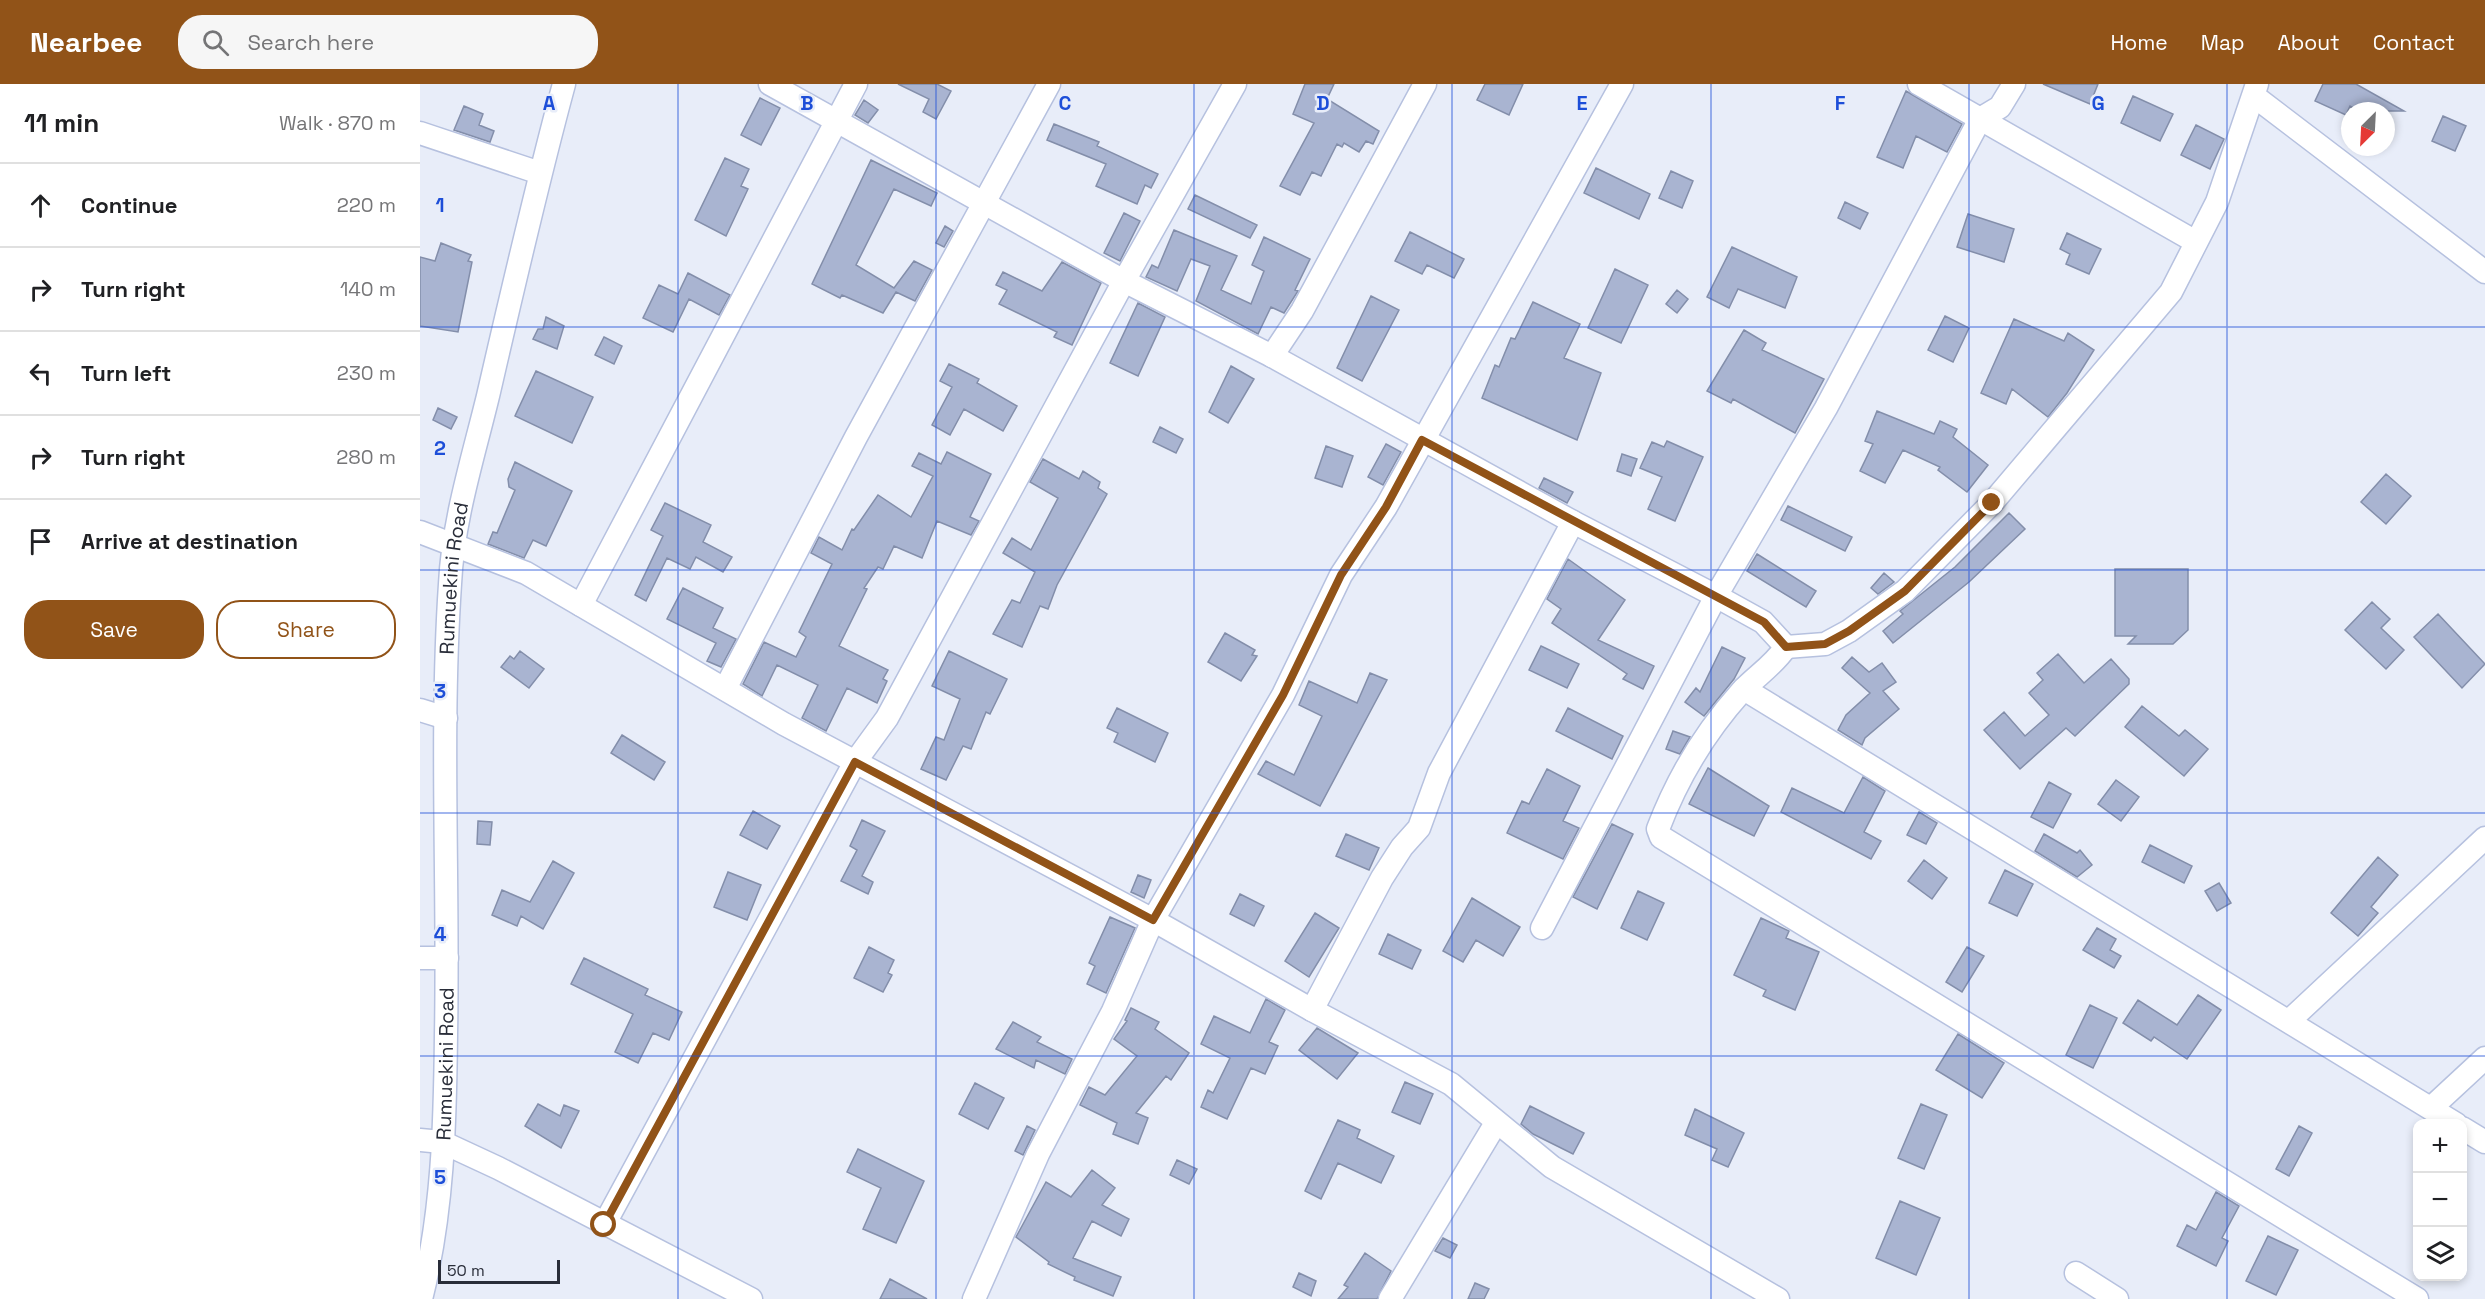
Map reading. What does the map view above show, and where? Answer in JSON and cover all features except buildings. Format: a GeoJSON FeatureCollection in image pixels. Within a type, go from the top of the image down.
{"type":"FeatureCollection","features":[{"type":"Feature","properties":{"kind":"street","name":"Rumuekini Road"},"geometry":{"type":"LineString","coordinates":[[421,1298],[431,1258],[438,1210],[431,1141],[447,958],[446,718],[453,544],[540,172],[564,84]]}},
{"type":"Feature","properties":{"kind":"street"},"geometry":{"type":"LineString","coordinates":[[770,84],[837,119],[983,204],[1124,281],[1272,356],[1573,522],[1764,622],[1786,647]]}},
{"type":"Feature","properties":{"kind":"street"},"geometry":{"type":"LineString","coordinates":[[581,605],[856,84]]}},
{"type":"Feature","properties":{"kind":"street"},"geometry":{"type":"LineString","coordinates":[[724,689],[862,427],[1049,84]]}},
{"type":"Feature","properties":{"kind":"street"},"geometry":{"type":"LineString","coordinates":[[604,1225],[855,762],[887,718],[1055,414],[1124,281],[1235,84]]}},
{"type":"Feature","properties":{"kind":"street"},"geometry":{"type":"LineString","coordinates":[[1272,356],[1302,311],[1425,84]]}},
{"type":"Feature","properties":{"kind":"street"},"geometry":{"type":"LineString","coordinates":[[974,1299],[1038,1154],[1113,1011],[1153,920],[1283,695],[1341,575],[1386,507],[1623,84]]}},
{"type":"Feature","properties":{"kind":"street"},"geometry":{"type":"LineString","coordinates":[[1919,84],[2196,242]]}},
{"type":"Feature","properties":{"kind":"street"},"geometry":{"type":"LineString","coordinates":[[1542,928],[1716,596],[1826,408],[1980,119],[2000,107],[2014,84]]}},
{"type":"Feature","properties":{"kind":"street"},"geometry":{"type":"LineString","coordinates":[[2417,1299],[2124,1118],[1667,843],[1661,837],[1658,829],[1676,786],[1722,714],[1744,689],[1773,665],[1786,647],[1825,644],[1849,631],[1905,591],[1992,503],[2171,292],[2217,202],[2255,90],[2485,272]]}},
{"type":"Feature","properties":{"kind":"street"},"geometry":{"type":"LineString","coordinates":[[420,133],[540,172]]}},
{"type":"Feature","properties":{"kind":"street"},"geometry":{"type":"LineString","coordinates":[[1312,1010],[1382,878],[1402,847],[1419,828],[1439,773],[1573,522]]}},
{"type":"Feature","properties":{"kind":"street"},"geometry":{"type":"LineString","coordinates":[[420,532],[526,573],[724,689],[855,762],[1153,920],[1312,1010],[1451,1084],[1552,1167],[1778,1299]]}},
{"type":"Feature","properties":{"kind":"street"},"geometry":{"type":"LineString","coordinates":[[1744,689],[2448,1119]]}},
{"type":"Feature","properties":{"kind":"street"},"geometry":{"type":"LineString","coordinates":[[420,710],[446,718]]}},
{"type":"Feature","properties":{"kind":"street"},"geometry":{"type":"LineString","coordinates":[[2289,1021],[2485,838]]}},
{"type":"Feature","properties":{"kind":"street"},"geometry":{"type":"LineString","coordinates":[[420,958],[447,958]]}},
{"type":"Feature","properties":{"kind":"street"},"geometry":{"type":"LineString","coordinates":[[2431,1108],[2485,1058]]}},
{"type":"Feature","properties":{"kind":"street"},"geometry":{"type":"LineString","coordinates":[[1390,1299],[1496,1123]]}},
{"type":"Feature","properties":{"kind":"street"},"geometry":{"type":"LineString","coordinates":[[2467,1131],[2485,1142]]}},
{"type":"Feature","properties":{"kind":"street"},"geometry":{"type":"LineString","coordinates":[[431,1141],[498,1168],[604,1225],[751,1299]]}},
{"type":"Feature","properties":{"kind":"street"},"geometry":{"type":"LineString","coordinates":[[2076,1273],[2117,1299]]}},
{"type":"Feature","properties":{"kind":"route"},"geometry":{"type":"LineString","coordinates":[[604,1225],[855,762],[1153,920],[1283,695],[1341,575],[1386,507],[1422,440],[1764,622],[1786,647],[1825,644],[1849,631],[1905,591],[1992,503]]}}]}
